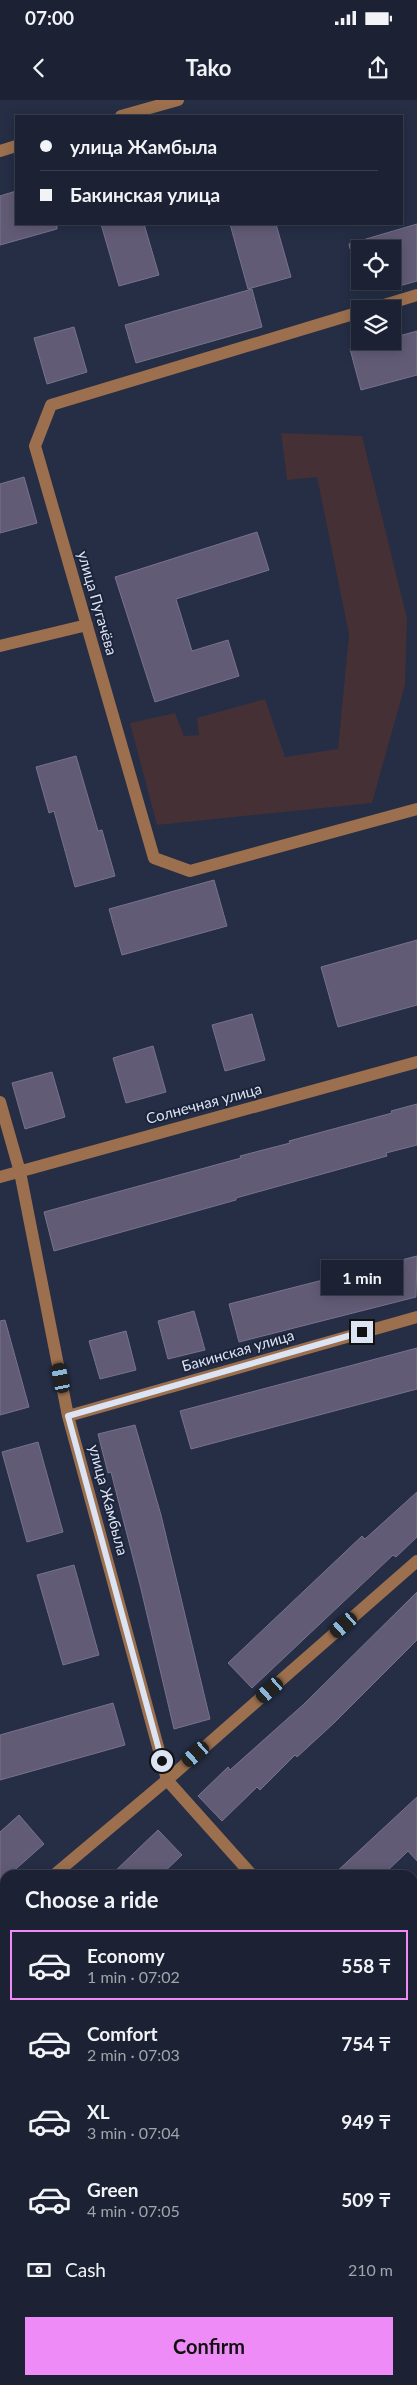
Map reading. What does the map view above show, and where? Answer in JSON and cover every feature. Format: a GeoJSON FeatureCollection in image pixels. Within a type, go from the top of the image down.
{"type":"FeatureCollection","features":[{"type":"Feature","properties":{"kind":"street"},"geometry":{"type":"LineString","coordinates":[[125,115],[178,100]]}},
{"type":"Feature","properties":{"kind":"street"},"geometry":{"type":"LineString","coordinates":[[0,151],[15,146]]}},
{"type":"Feature","properties":{"kind":"street"},"geometry":{"type":"LineString","coordinates":[[401,300],[417,295]]}},
{"type":"Feature","properties":{"kind":"street","name":"улица Пугачёва"},"geometry":{"type":"LineString","coordinates":[[351,315],[51,406],[35,446],[154,858],[190,871],[417,808]]}},
{"type":"Feature","properties":{"kind":"street"},"geometry":{"type":"LineString","coordinates":[[0,646],[87,626]]}},
{"type":"Feature","properties":{"kind":"street","name":"Солнечная улица"},"geometry":{"type":"LineString","coordinates":[[0,1177],[417,1062]]}},
{"type":"Feature","properties":{"kind":"street","name":"улица Жамбыла"},"geometry":{"type":"LineString","coordinates":[[0,1102],[20,1172],[68,1416],[167,1780],[248,1870]]}},
{"type":"Feature","properties":{"kind":"street","name":"Бакинская улица"},"geometry":{"type":"LineString","coordinates":[[68,1416],[417,1316]]}},
{"type":"Feature","properties":{"kind":"street"},"geometry":{"type":"LineString","coordinates":[[60,1870],[167,1780],[417,1561]]}},
{"type":"Feature","properties":{"kind":"shaded area"},"geometry":{"type":"Polygon","coordinates":[[[281,433],[362,436],[407,618],[405,685],[372,803],[157,825],[130,723],[175,713],[184,736],[199,735],[197,718],[265,699],[285,757],[338,749],[349,634],[317,477],[287,480],[281,433]]]}},
{"type":"Feature","properties":{"kind":"building"},"geometry":{"type":"Polygon","coordinates":[[[15,191],[15,225],[57,225],[57,229],[0,245],[0,196],[15,191]]]}},
{"type":"Feature","properties":{"kind":"building"},"geometry":{"type":"Polygon","coordinates":[[[417,224],[417,281],[401,285],[401,240],[363,240],[417,224]]]}},
{"type":"Feature","properties":{"kind":"building"},"geometry":{"type":"Polygon","coordinates":[[[101,225],[144,225],[159,275],[119,286],[101,225]]]}},
{"type":"Feature","properties":{"kind":"building"},"geometry":{"type":"Polygon","coordinates":[[[230,225],[276,225],[291,277],[248,289],[230,225]]]}},
{"type":"Feature","properties":{"kind":"building"},"geometry":{"type":"Polygon","coordinates":[[[252,289],[262,327],[136,363],[125,325],[252,289]]]}},
{"type":"Feature","properties":{"kind":"building"},"geometry":{"type":"Polygon","coordinates":[[[74,327],[87,372],[47,384],[34,338],[74,327]]]}},
{"type":"Feature","properties":{"kind":"building"},"geometry":{"type":"Polygon","coordinates":[[[417,331],[417,375],[361,390],[350,349],[401,350],[401,335],[417,331]]]}},
{"type":"Feature","properties":{"kind":"building"},"geometry":{"type":"Polygon","coordinates":[[[24,477],[37,523],[0,533],[0,484],[24,477]]]}},
{"type":"Feature","properties":{"kind":"building"},"geometry":{"type":"Polygon","coordinates":[[[257,532],[269,570],[176,599],[192,651],[228,640],[239,676],[155,702],[115,577],[257,532]]]}},
{"type":"Feature","properties":{"kind":"building"},"geometry":{"type":"Polygon","coordinates":[[[76,756],[98,831],[102,830],[115,876],[75,887],[54,811],[49,813],[36,767],[76,756]]]}},
{"type":"Feature","properties":{"kind":"building"},"geometry":{"type":"Polygon","coordinates":[[[214,880],[227,926],[122,955],[109,909],[214,880]]]}},
{"type":"Feature","properties":{"kind":"building"},"geometry":{"type":"Polygon","coordinates":[[[417,940],[417,1005],[338,1027],[321,967],[417,940]]]}},
{"type":"Feature","properties":{"kind":"building"},"geometry":{"type":"Polygon","coordinates":[[[252,1014],[265,1060],[225,1071],[212,1025],[252,1014]]]}},
{"type":"Feature","properties":{"kind":"building"},"geometry":{"type":"Polygon","coordinates":[[[153,1046],[166,1092],[126,1103],[113,1058],[153,1046]]]}},
{"type":"Feature","properties":{"kind":"building"},"geometry":{"type":"Polygon","coordinates":[[[52,1072],[65,1117],[25,1129],[12,1083],[52,1072]]]}},
{"type":"Feature","properties":{"kind":"building"},"geometry":{"type":"Polygon","coordinates":[[[417,1104],[417,1145],[386,1153],[387,1156],[54,1251],[44,1212],[241,1158],[240,1156],[290,1143],[289,1141],[392,1113],[391,1111],[417,1104]]]}},
{"type":"Feature","properties":{"kind":"building"},"geometry":{"type":"Polygon","coordinates":[[[417,1256],[416,1297],[239,1342],[229,1304],[417,1256]]]}},
{"type":"Feature","properties":{"kind":"building"},"geometry":{"type":"Polygon","coordinates":[[[194,1311],[205,1350],[168,1359],[158,1321],[194,1311]]]}},
{"type":"Feature","properties":{"kind":"building"},"geometry":{"type":"Polygon","coordinates":[[[5,1320],[29,1407],[0,1415],[0,1321],[5,1320]]]}},
{"type":"Feature","properties":{"kind":"building"},"geometry":{"type":"Polygon","coordinates":[[[126,1331],[136,1370],[100,1379],[89,1341],[126,1331]]]}},
{"type":"Feature","properties":{"kind":"building"},"geometry":{"type":"Polygon","coordinates":[[[417,1348],[417,1389],[191,1449],[180,1411],[417,1348]]]}},
{"type":"Feature","properties":{"kind":"building"},"geometry":{"type":"Polygon","coordinates":[[[135,1425],[161,1515],[210,1719],[174,1729],[111,1472],[108,1473],[98,1434],[135,1425]]]}},
{"type":"Feature","properties":{"kind":"building"},"geometry":{"type":"Polygon","coordinates":[[[38,1442],[63,1532],[27,1542],[2,1452],[38,1442]]]}},
{"type":"Feature","properties":{"kind":"building"},"geometry":{"type":"Polygon","coordinates":[[[417,1492],[417,1537],[396,1557],[393,1555],[252,1688],[228,1663],[362,1536],[365,1539],[417,1492]]]}},
{"type":"Feature","properties":{"kind":"building"},"geometry":{"type":"Polygon","coordinates":[[[74,1565],[99,1655],[63,1665],[37,1575],[74,1565]]]}},
{"type":"Feature","properties":{"kind":"building"},"geometry":{"type":"Polygon","coordinates":[[[417,1592],[417,1640],[334,1723],[297,1757],[295,1755],[260,1790],[257,1787],[222,1821],[198,1796],[228,1767],[230,1770],[304,1704],[417,1592]]]}},
{"type":"Feature","properties":{"kind":"building"},"geometry":{"type":"Polygon","coordinates":[[[113,1703],[125,1745],[0,1780],[0,1735],[113,1703]]]}},
{"type":"Feature","properties":{"kind":"building"},"geometry":{"type":"Polygon","coordinates":[[[417,1797],[417,1861],[408,1851],[388,1870],[338,1870],[417,1797]]]}},
{"type":"Feature","properties":{"kind":"building"},"geometry":{"type":"Polygon","coordinates":[[[19,1815],[44,1844],[15,1870],[0,1870],[0,1832],[19,1815]]]}},
{"type":"Feature","properties":{"kind":"building"},"geometry":{"type":"Polygon","coordinates":[[[158,1830],[182,1855],[166,1870],[116,1870],[158,1830]]]}},
{"type":"Feature","properties":{"kind":"route"},"geometry":{"type":"LineString","coordinates":[[162,1761],[68,1416],[362,1332]]}}]}
